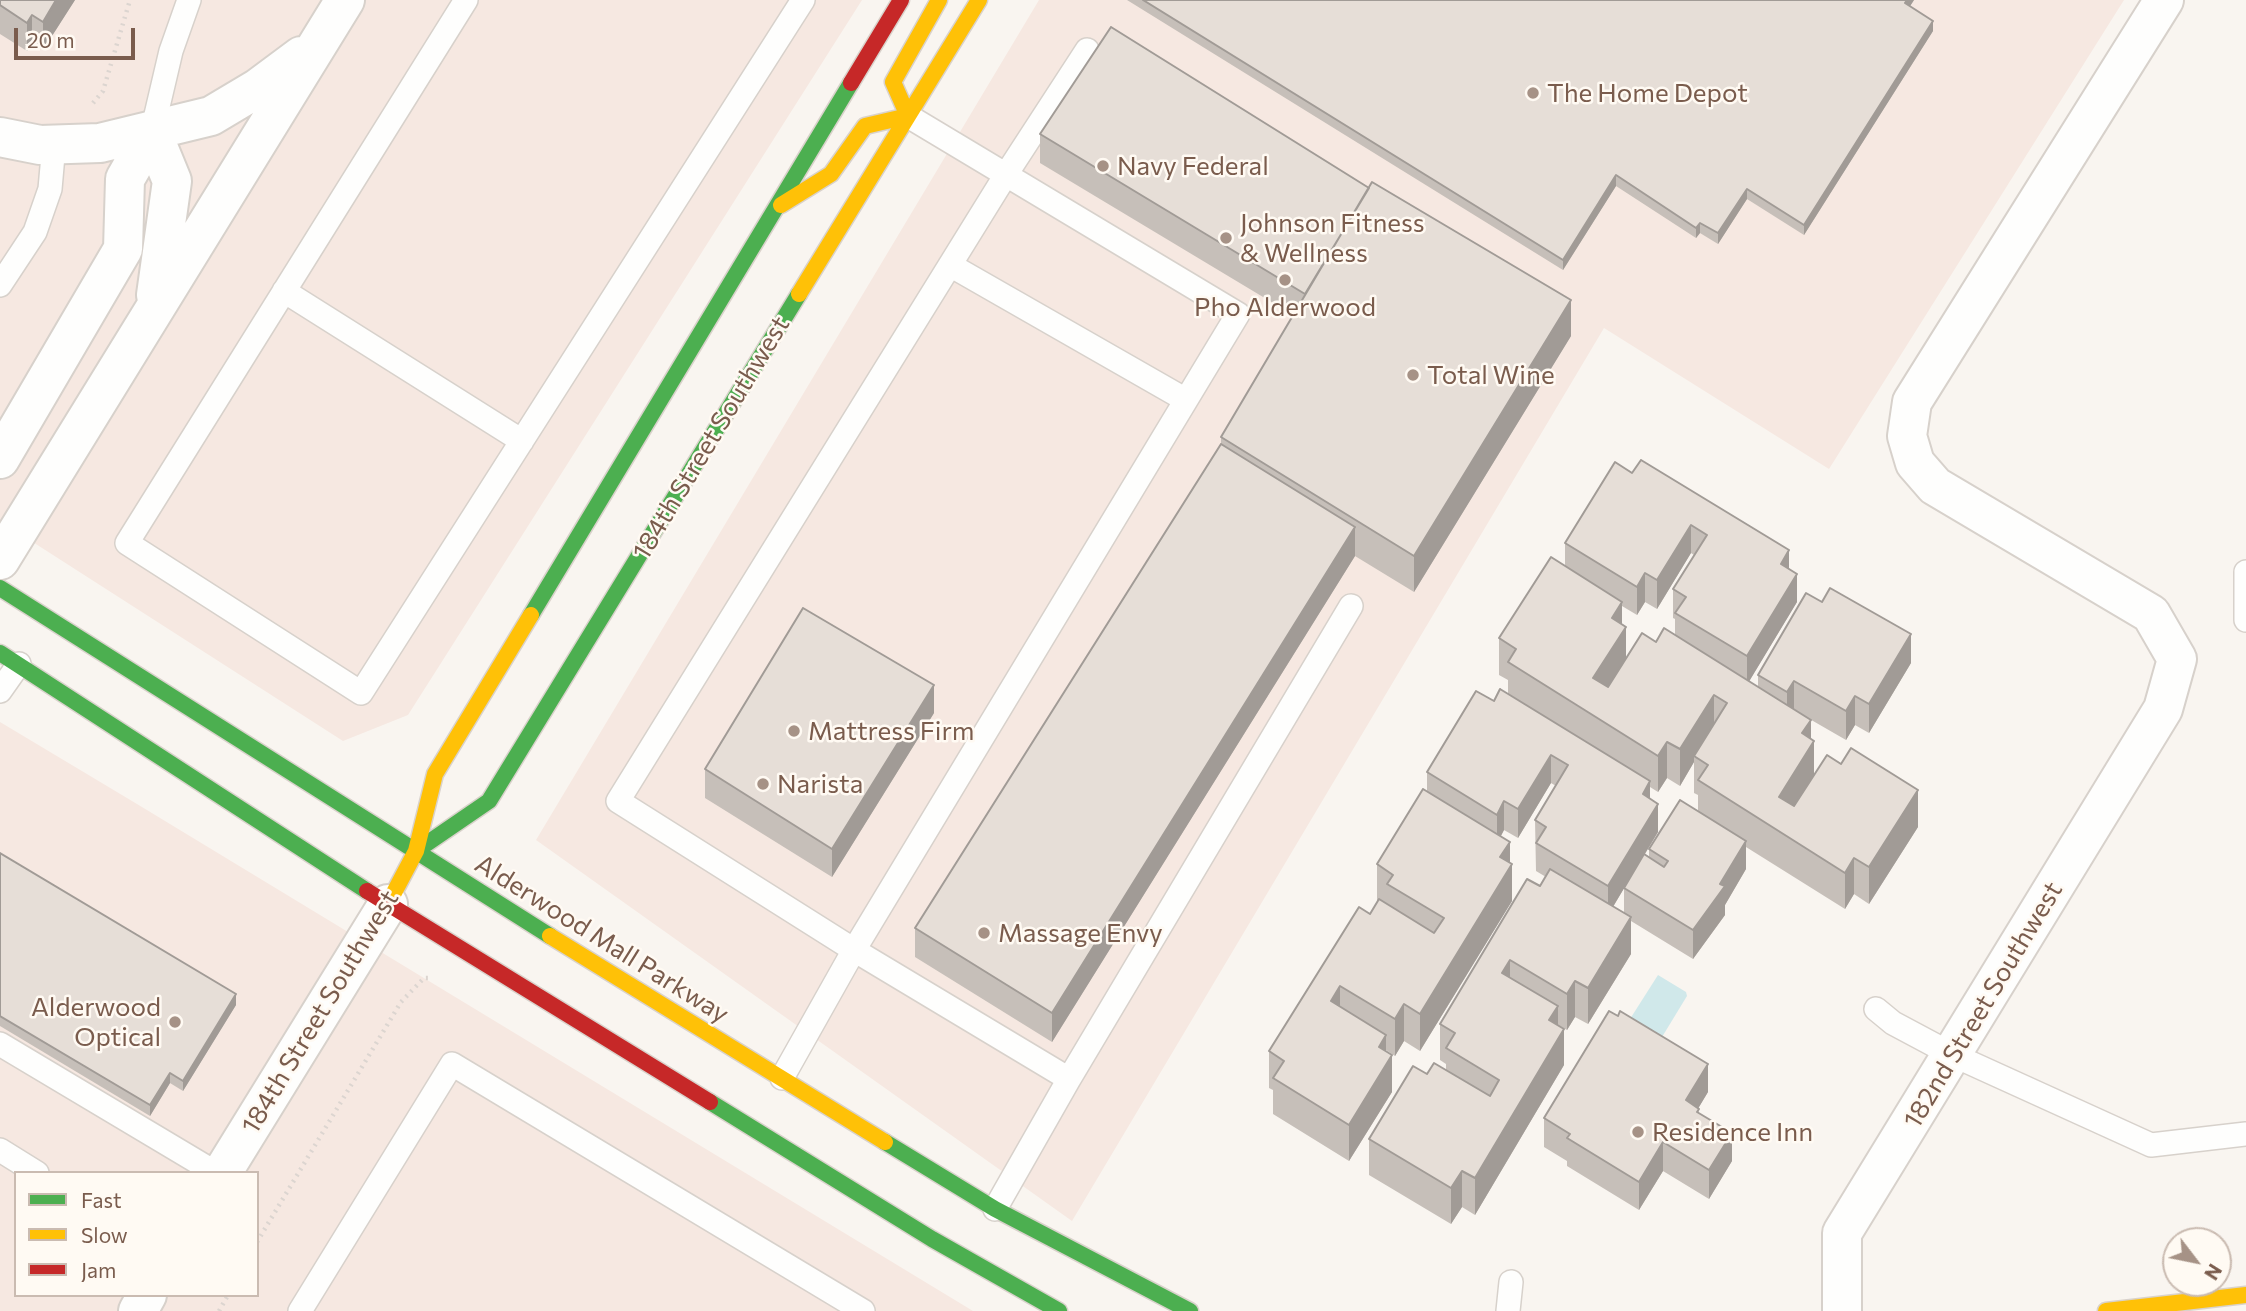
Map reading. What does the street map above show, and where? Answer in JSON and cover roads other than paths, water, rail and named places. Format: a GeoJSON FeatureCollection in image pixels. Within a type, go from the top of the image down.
{"type":"FeatureCollection","features":[{"type":"Feature","properties":{"kind":"main road","name":"184th Street Southwest"},"geometry":{"type":"LineString","coordinates":[[388,904],[416,851],[435,775],[901,0]]}},
{"type":"Feature","properties":{"kind":"main road"},"geometry":{"type":"LineString","coordinates":[[779,205],[831,174],[865,126],[908,116],[893,82],[939,0]]}},
{"type":"Feature","properties":{"kind":"main road","name":"184th Street Southwest"},"geometry":{"type":"LineString","coordinates":[[416,851],[489,801],[979,0]]}},
{"type":"Feature","properties":{"kind":"main road","name":"Alderwood Mall Parkway"},"geometry":{"type":"LineString","coordinates":[[0,588],[680,1018],[995,1209],[1190,1311]]}},
{"type":"Feature","properties":{"kind":"main road"},"geometry":{"type":"LineString","coordinates":[[9,658],[388,904],[932,1240],[1059,1311]]}},
{"type":"Feature","properties":{"kind":"main road"},"geometry":{"type":"LineString","coordinates":[[2106,1311],[2246,1295]]}},
{"type":"Feature","properties":{"kind":"street"},"geometry":{"type":"LineString","coordinates":[[0,560],[345,0]]}},
{"type":"Feature","properties":{"kind":"street","name":"182nd Street Southwest"},"geometry":{"type":"LineString","coordinates":[[1842,1311],[1842,1233],[2163,709],[2178,659],[2151,614],[1935,486],[1915,463],[1907,436],[1912,402],[2164,0]]}},
{"type":"Feature","properties":{"kind":"street"},"geometry":{"type":"LineString","coordinates":[[0,138],[54,145],[100,143],[211,116],[258,88],[316,44]]}},
{"type":"Feature","properties":{"kind":"street"},"geometry":{"type":"LineString","coordinates":[[152,132],[172,181],[154,312]]}},
{"type":"Feature","properties":{"kind":"street"},"geometry":{"type":"LineString","coordinates":[[0,459],[122,250],[125,179],[152,132]]}},
{"type":"Feature","properties":{"kind":"street","name":"184th Street Southwest"},"geometry":{"type":"LineString","coordinates":[[223,1171],[388,904]]}},
{"type":"Feature","properties":{"kind":"lane"},"geometry":{"type":"LineString","coordinates":[[152,132],[171,51],[189,0]]}},
{"type":"Feature","properties":{"kind":"lane"},"geometry":{"type":"LineString","coordinates":[[466,0],[127,543],[362,693],[803,0]]}},
{"type":"Feature","properties":{"kind":"lane"},"geometry":{"type":"LineString","coordinates":[[1069,1079],[854,950],[618,801],[1007,173],[1087,50]]}},
{"type":"Feature","properties":{"kind":"lane"},"geometry":{"type":"LineString","coordinates":[[782,1078],[854,950],[1238,314],[908,116]]}},
{"type":"Feature","properties":{"kind":"lane"},"geometry":{"type":"LineString","coordinates":[[0,285],[35,232],[50,189],[54,145]]}},
{"type":"Feature","properties":{"kind":"lane"},"geometry":{"type":"LineString","coordinates":[[950,265],[1186,400]]}},
{"type":"Feature","properties":{"kind":"lane"},"geometry":{"type":"LineString","coordinates":[[284,290],[522,441]]}},
{"type":"Feature","properties":{"kind":"lane"},"geometry":{"type":"LineString","coordinates":[[2246,572],[2246,620]]}},
{"type":"Feature","properties":{"kind":"lane"},"geometry":{"type":"LineString","coordinates":[[995,1209],[1069,1079],[1351,606]]}},
{"type":"Feature","properties":{"kind":"lane"},"geometry":{"type":"LineString","coordinates":[[0,691],[9,658]]}},
{"type":"Feature","properties":{"kind":"lane"},"geometry":{"type":"LineString","coordinates":[[1876,1009],[1893,1023],[1953,1055],[2151,1145],[2246,1134]]}},
{"type":"Feature","properties":{"kind":"lane"},"geometry":{"type":"LineString","coordinates":[[0,1044],[213,1171]]}},
{"type":"Feature","properties":{"kind":"lane"},"geometry":{"type":"LineString","coordinates":[[300,1311],[452,1064],[863,1311]]}},
{"type":"Feature","properties":{"kind":"lane"},"geometry":{"type":"LineString","coordinates":[[0,1150],[34,1171]]}},
{"type":"Feature","properties":{"kind":"lane"},"geometry":{"type":"LineString","coordinates":[[1508,1311],[1511,1282]]}},
{"type":"Feature","properties":{"kind":"water"},"geometry":{"type":"Polygon","coordinates":[[[1658,975],[1686,992],[1687,996],[1662,1037],[1630,1019],[1658,975]]]}},
{"type":"Feature","properties":{"kind":"place","name":"The Home Depot"},"geometry":{"type":"Point","coordinates":[1533,93]}},
{"type":"Feature","properties":{"kind":"place","name":"Navy Federal"},"geometry":{"type":"Point","coordinates":[1103,166]}},
{"type":"Feature","properties":{"kind":"place","name":"Johnson Fitness & Wellness"},"geometry":{"type":"Point","coordinates":[1226,238]}},
{"type":"Feature","properties":{"kind":"place","name":"Pho Alderwood"},"geometry":{"type":"Point","coordinates":[1285,280]}},
{"type":"Feature","properties":{"kind":"place","name":"Total Wine"},"geometry":{"type":"Point","coordinates":[1413,375]}},
{"type":"Feature","properties":{"kind":"place","name":"Mattress Firm"},"geometry":{"type":"Point","coordinates":[794,731]}},
{"type":"Feature","properties":{"kind":"place","name":"Narista"},"geometry":{"type":"Point","coordinates":[763,784]}},
{"type":"Feature","properties":{"kind":"place","name":"Massage Envy"},"geometry":{"type":"Point","coordinates":[984,933]}},
{"type":"Feature","properties":{"kind":"place","name":"Alderwood Optical"},"geometry":{"type":"Point","coordinates":[175,1022]}},
{"type":"Feature","properties":{"kind":"place","name":"Residence Inn"},"geometry":{"type":"Point","coordinates":[1638,1132]}}]}
